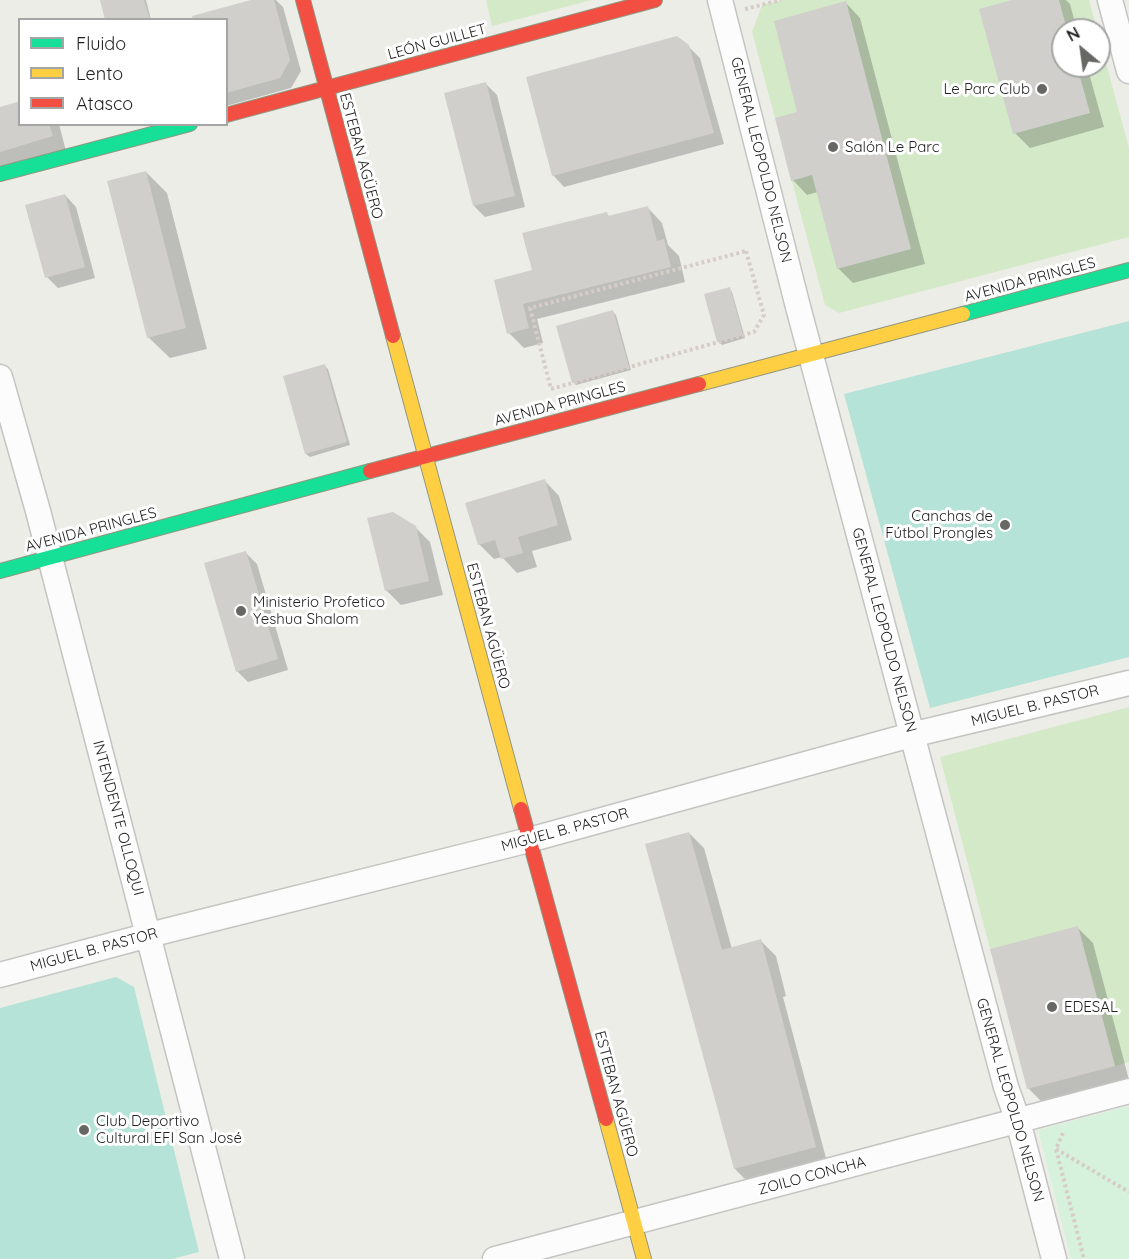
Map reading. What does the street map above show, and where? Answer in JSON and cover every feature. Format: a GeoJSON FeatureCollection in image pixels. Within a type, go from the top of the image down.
{"type":"FeatureCollection","features":[{"type":"Feature","properties":{"kind":"street","name":"ESTEBAN AGÜERO"},"geometry":{"type":"LineString","coordinates":[[303,0],[644,1259]]}},
{"type":"Feature","properties":{"kind":"street","name":"LEÓN GUILLET"},"geometry":{"type":"LineString","coordinates":[[228,114],[655,0]]}},
{"type":"Feature","properties":{"kind":"street"},"geometry":{"type":"LineString","coordinates":[[1110,0],[1129,71]]}},
{"type":"Feature","properties":{"kind":"street","name":"GENERAL LEOPOLDO NELSON"},"geometry":{"type":"LineString","coordinates":[[731,5],[811,355],[911,735],[1054,1259]]}},
{"type":"Feature","properties":{"kind":"street"},"geometry":{"type":"LineString","coordinates":[[0,174],[182,126]]}},
{"type":"Feature","properties":{"kind":"street","name":"AVENIDA PRINGLES"},"geometry":{"type":"LineString","coordinates":[[0,571],[1129,270]]}},
{"type":"Feature","properties":{"kind":"street","name":"INTENDENTE OLLOQUI"},"geometry":{"type":"LineString","coordinates":[[0,377],[149,934],[232,1259]]}},
{"type":"Feature","properties":{"kind":"street","name":"MIGUEL B. PASTOR"},"geometry":{"type":"LineString","coordinates":[[0,975],[149,934],[529,840],[911,735],[1129,683]]}},
{"type":"Feature","properties":{"kind":"street","name":"ZOILO CONCHA"},"geometry":{"type":"LineString","coordinates":[[495,1259],[1129,1090]]}},
{"type":"Feature","properties":{"kind":"path"},"geometry":{"type":"LineString","coordinates":[[731,5],[781,0]]}},
{"type":"Feature","properties":{"kind":"path"},"geometry":{"type":"LineString","coordinates":[[746,251],[764,315],[754,332],[551,389],[530,308],[746,251]]}},
{"type":"Feature","properties":{"kind":"path"},"geometry":{"type":"LineString","coordinates":[[1050,1151],[1056,1149],[1129,1191]]}},
{"type":"Feature","properties":{"kind":"path"},"geometry":{"type":"LineString","coordinates":[[1056,1149],[1084,1259]]}},
{"type":"Feature","properties":{"kind":"green space"},"geometry":{"type":"Polygon","coordinates":[[[486,0],[592,0],[492,26],[486,0]]]}},
{"type":"Feature","properties":{"kind":"green space"},"geometry":{"type":"Polygon","coordinates":[[[781,0],[1089,0],[1094,18],[1051,18],[1051,78],[1110,78],[1129,148],[1129,237],[839,313],[825,305],[752,32],[762,5],[781,0]]]}},
{"type":"Feature","properties":{"kind":"green space"},"geometry":{"type":"Polygon","coordinates":[[[1129,707],[1129,1062],[1115,1066],[1078,927],[990,949],[940,757],[1129,707]]]}},
{"type":"Feature","properties":{"kind":"green space"},"geometry":{"type":"Polygon","coordinates":[[[1129,1106],[1129,1259],[1071,1259],[1038,1130],[1129,1106]]]}},
{"type":"Feature","properties":{"kind":"shaded area","name":"Canchas de Fútbol Prongles"},"geometry":{"type":"Polygon","coordinates":[[[1129,321],[1129,657],[930,708],[844,394],[1129,321]]]}},
{"type":"Feature","properties":{"kind":"shaded area","name":"Club Deportivo Cultural EFI San José"},"geometry":{"type":"Polygon","coordinates":[[[116,977],[134,987],[199,1252],[172,1259],[0,1259],[0,1008],[116,977]]]}},
{"type":"Feature","properties":{"kind":"building"},"geometry":{"type":"Polygon","coordinates":[[[100,0],[144,0],[149,18],[104,18],[100,0]]]}},
{"type":"Feature","properties":{"kind":"building"},"geometry":{"type":"Polygon","coordinates":[[[251,0],[274,0],[290,60],[280,78],[228,92],[228,18],[192,18],[192,16],[251,0]]]}},
{"type":"Feature","properties":{"kind":"building","name":"Le Parc Club"},"geometry":{"type":"Polygon","coordinates":[[[1012,0],[1059,0],[1064,18],[1051,18],[1051,78],[1080,78],[1090,113],[1013,134],[979,9],[1012,0]]]}},
{"type":"Feature","properties":{"kind":"building","name":"Salón Le Parc"},"geometry":{"type":"Polygon","coordinates":[[[846,1],[911,249],[837,269],[812,175],[791,181],[775,118],[797,112],[774,21],[846,1]]]}},
{"type":"Feature","properties":{"kind":"building"},"geometry":{"type":"Polygon","coordinates":[[[677,36],[689,45],[714,133],[552,176],[526,77],[677,36]]]}},
{"type":"Feature","properties":{"kind":"building"},"geometry":{"type":"Polygon","coordinates":[[[486,82],[515,196],[473,206],[444,93],[486,82]]]}},
{"type":"Feature","properties":{"kind":"building"},"geometry":{"type":"Polygon","coordinates":[[[18,102],[18,126],[50,126],[53,136],[0,152],[0,107],[18,102]]]}},
{"type":"Feature","properties":{"kind":"building"},"geometry":{"type":"Polygon","coordinates":[[[146,171],[186,328],[147,338],[107,181],[146,171]]]}},
{"type":"Feature","properties":{"kind":"building"},"geometry":{"type":"Polygon","coordinates":[[[65,194],[85,267],[45,278],[25,205],[65,194]]]}},
{"type":"Feature","properties":{"kind":"building"},"geometry":{"type":"Polygon","coordinates":[[[648,206],[657,241],[664,239],[671,267],[523,304],[529,328],[507,334],[494,280],[532,270],[522,233],[607,212],[608,216],[648,206]]]}},
{"type":"Feature","properties":{"kind":"building"},"geometry":{"type":"Polygon","coordinates":[[[730,287],[743,335],[717,342],[704,294],[730,287]]]}},
{"type":"Feature","properties":{"kind":"building"},"geometry":{"type":"Polygon","coordinates":[[[613,310],[629,367],[572,383],[556,326],[613,310]]]}},
{"type":"Feature","properties":{"kind":"building"},"geometry":{"type":"Polygon","coordinates":[[[325,364],[347,442],[305,454],[283,376],[325,364]]]}},
{"type":"Feature","properties":{"kind":"building"},"geometry":{"type":"Polygon","coordinates":[[[545,479],[558,525],[518,537],[523,553],[501,559],[495,540],[478,545],[465,503],[545,479]]]}},
{"type":"Feature","properties":{"kind":"building"},"geometry":{"type":"Polygon","coordinates":[[[393,512],[416,526],[429,581],[385,591],[367,518],[393,512]]]}},
{"type":"Feature","properties":{"kind":"building","name":"Ministerio Profetico Yeshua Shalom"},"geometry":{"type":"Polygon","coordinates":[[[246,551],[278,659],[236,672],[204,563],[246,551]]]}},
{"type":"Feature","properties":{"kind":"building"},"geometry":{"type":"Polygon","coordinates":[[[689,832],[722,950],[761,939],[816,1147],[734,1169],[645,844],[689,832]]]}},
{"type":"Feature","properties":{"kind":"building","name":"EDESAL"},"geometry":{"type":"Polygon","coordinates":[[[1078,926],[1115,1066],[1027,1089],[990,949],[1078,926]]]}},
{"type":"Feature","properties":{"kind":"traffic: fast"},"geometry":{"type":"LineString","coordinates":[[0,174],[182,126]]}},
{"type":"Feature","properties":{"kind":"traffic: fast"},"geometry":{"type":"LineString","coordinates":[[963,314],[1129,270]]}},
{"type":"Feature","properties":{"kind":"traffic: fast"},"geometry":{"type":"LineString","coordinates":[[0,571],[370,471]]}},
{"type":"Feature","properties":{"kind":"traffic: slow"},"geometry":{"type":"LineString","coordinates":[[699,384],[963,314]]}},
{"type":"Feature","properties":{"kind":"traffic: slow"},"geometry":{"type":"LineString","coordinates":[[393,336],[521,809]]}},
{"type":"Feature","properties":{"kind":"traffic: slow"},"geometry":{"type":"LineString","coordinates":[[606,1119],[644,1259]]}},
{"type":"Feature","properties":{"kind":"traffic: jam"},"geometry":{"type":"LineString","coordinates":[[303,0],[393,336]]}},
{"type":"Feature","properties":{"kind":"traffic: jam"},"geometry":{"type":"LineString","coordinates":[[228,114],[655,0]]}},
{"type":"Feature","properties":{"kind":"traffic: jam"},"geometry":{"type":"LineString","coordinates":[[370,471],[699,384]]}},
{"type":"Feature","properties":{"kind":"traffic: jam"},"geometry":{"type":"LineString","coordinates":[[521,809],[606,1119]]}},
{"type":"Feature","properties":{"kind":"place","name":"Le Parc Club"},"geometry":{"type":"Point","coordinates":[1042,89]}},
{"type":"Feature","properties":{"kind":"place","name":"Salón Le Parc"},"geometry":{"type":"Point","coordinates":[833,147]}},
{"type":"Feature","properties":{"kind":"place","name":"Canchas de Fútbol Prongles"},"geometry":{"type":"Point","coordinates":[1005,525]}},
{"type":"Feature","properties":{"kind":"place","name":"Ministerio Profetico Yeshua Shalom"},"geometry":{"type":"Point","coordinates":[241,611]}},
{"type":"Feature","properties":{"kind":"place","name":"EDESAL"},"geometry":{"type":"Point","coordinates":[1052,1007]}},
{"type":"Feature","properties":{"kind":"place","name":"Club Deportivo Cultural EFI San José"},"geometry":{"type":"Point","coordinates":[84,1130]}}]}
